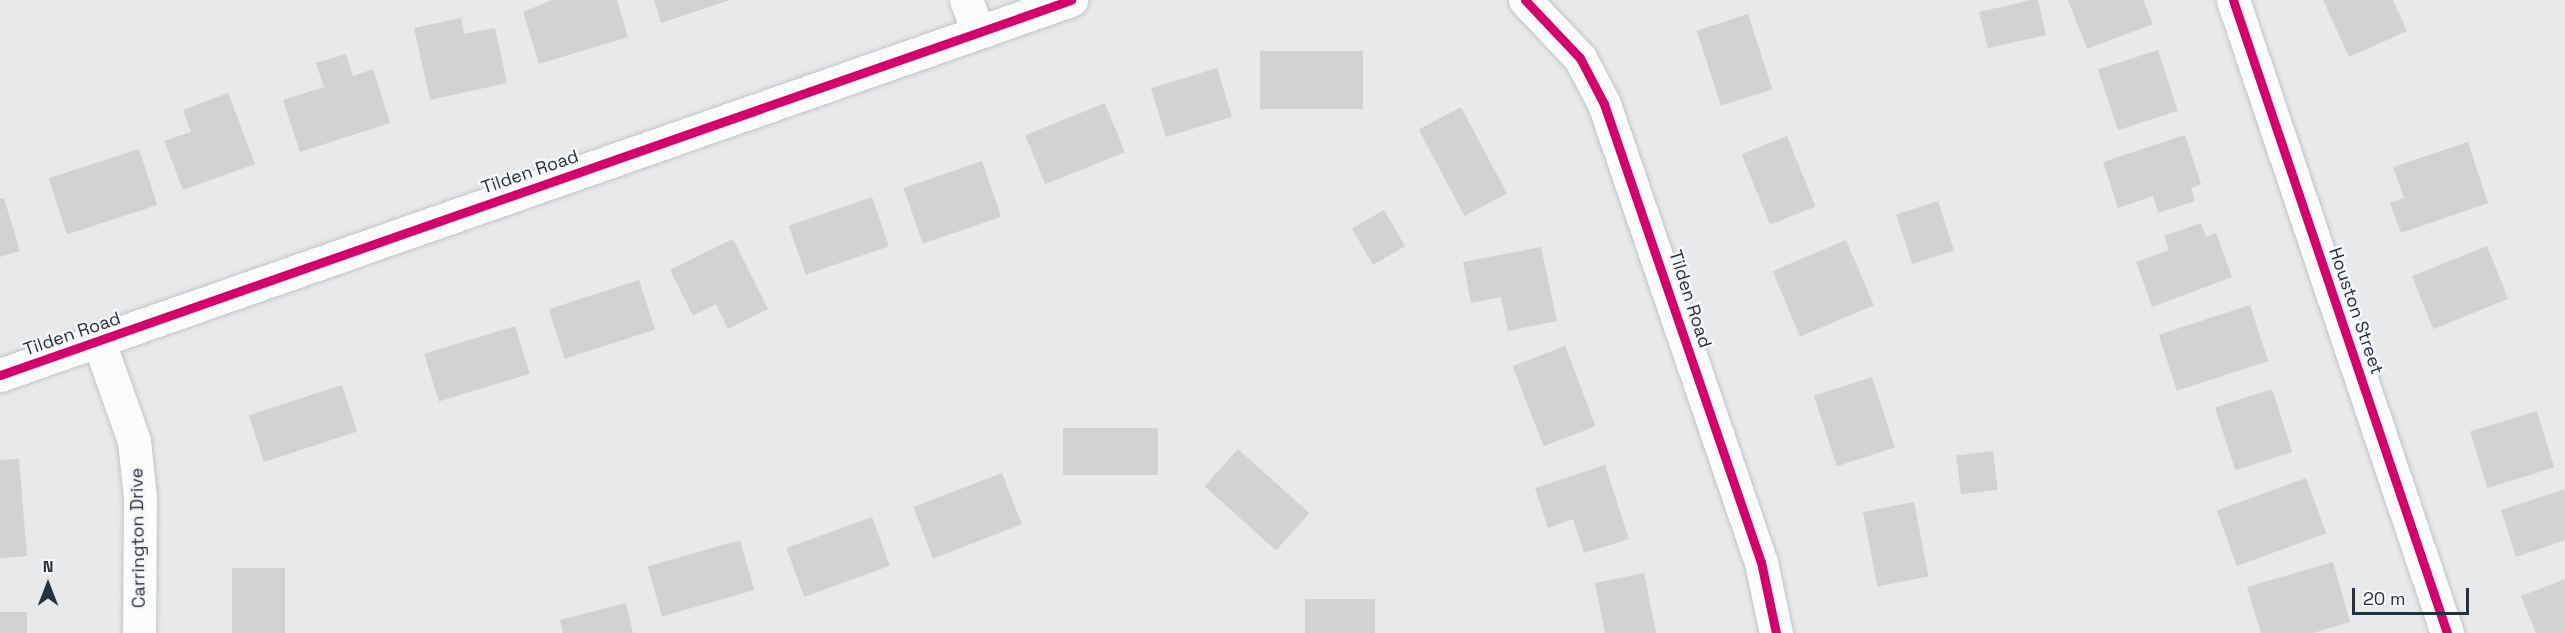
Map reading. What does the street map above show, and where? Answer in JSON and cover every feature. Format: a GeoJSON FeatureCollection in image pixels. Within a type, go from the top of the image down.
{"type":"FeatureCollection","features":[{"type":"Feature","properties":{"kind":"street"},"geometry":{"type":"LineString","coordinates":[[966,0],[978,32]]}},
{"type":"Feature","properties":{"kind":"street","name":"Tilden Road"},"geometry":{"type":"LineString","coordinates":[[0,375],[1071,0]]}},
{"type":"Feature","properties":{"kind":"street","name":"Tilden Road"},"geometry":{"type":"LineString","coordinates":[[1525,0],[1580,58],[1604,104],[1761,562],[1776,633]]}},
{"type":"Feature","properties":{"kind":"street","name":"Houston Street"},"geometry":{"type":"LineString","coordinates":[[2233,0],[2447,633]]}},
{"type":"Feature","properties":{"kind":"street","name":"Carrington Drive"},"geometry":{"type":"LineString","coordinates":[[99,342],[134,441],[140,497],[139,633]]}},
{"type":"Feature","properties":{"kind":"building"},"geometry":{"type":"Polygon","coordinates":[[[552,0],[617,0],[628,37],[539,64],[523,12],[552,0]]]}},
{"type":"Feature","properties":{"kind":"building"},"geometry":{"type":"Polygon","coordinates":[[[654,0],[730,0],[661,23],[654,0]]]}},
{"type":"Feature","properties":{"kind":"building"},"geometry":{"type":"Polygon","coordinates":[[[2038,0],[2046,35],[1988,48],[1979,12],[2038,0]]]}},
{"type":"Feature","properties":{"kind":"building"},"geometry":{"type":"Polygon","coordinates":[[[2068,0],[2143,0],[2153,24],[2087,49],[2068,0]]]}},
{"type":"Feature","properties":{"kind":"building"},"geometry":{"type":"Polygon","coordinates":[[[2323,0],[2393,0],[2407,31],[2349,57],[2323,0]]]}},
{"type":"Feature","properties":{"kind":"building"},"geometry":{"type":"Polygon","coordinates":[[[1748,14],[1772,89],[1721,106],[1697,31],[1748,14]]]}},
{"type":"Feature","properties":{"kind":"building"},"geometry":{"type":"Polygon","coordinates":[[[461,18],[464,34],[495,28],[507,83],[430,100],[414,28],[461,18]]]}},
{"type":"Feature","properties":{"kind":"building"},"geometry":{"type":"Polygon","coordinates":[[[2158,50],[2178,111],[2118,130],[2098,69],[2158,50]]]}},
{"type":"Feature","properties":{"kind":"building"},"geometry":{"type":"Polygon","coordinates":[[[1260,51],[1363,51],[1363,109],[1260,109],[1260,51]]]}},
{"type":"Feature","properties":{"kind":"building"},"geometry":{"type":"Polygon","coordinates":[[[346,54],[353,76],[373,69],[390,123],[300,152],[283,100],[324,87],[316,63],[346,54]]]}},
{"type":"Feature","properties":{"kind":"building"},"geometry":{"type":"Polygon","coordinates":[[[1217,68],[1232,117],[1166,137],[1151,88],[1217,68]]]}},
{"type":"Feature","properties":{"kind":"building"},"geometry":{"type":"Polygon","coordinates":[[[228,93],[255,164],[183,190],[164,141],[191,132],[183,110],[228,93]]]}},
{"type":"Feature","properties":{"kind":"building"},"geometry":{"type":"Polygon","coordinates":[[[1105,103],[1125,152],[1045,184],[1025,135],[1105,103]]]}},
{"type":"Feature","properties":{"kind":"building"},"geometry":{"type":"Polygon","coordinates":[[[1461,107],[1507,194],[1465,216],[1419,130],[1461,107]]]}},
{"type":"Feature","properties":{"kind":"building"},"geometry":{"type":"Polygon","coordinates":[[[2185,135],[2201,184],[2191,188],[2195,201],[2158,213],[2153,196],[2118,208],[2103,162],[2185,135]]]}},
{"type":"Feature","properties":{"kind":"building"},"geometry":{"type":"Polygon","coordinates":[[[1787,136],[1815,206],[1770,225],[1742,154],[1787,136]]]}},
{"type":"Feature","properties":{"kind":"building"},"geometry":{"type":"Polygon","coordinates":[[[2468,142],[2488,203],[2401,233],[2390,203],[2404,198],[2393,167],[2468,142]]]}},
{"type":"Feature","properties":{"kind":"building"},"geometry":{"type":"Polygon","coordinates":[[[139,149],[157,205],[67,234],[49,178],[139,149]]]}},
{"type":"Feature","properties":{"kind":"building"},"geometry":{"type":"Polygon","coordinates":[[[982,161],[1001,217],[923,244],[904,188],[982,161]]]}},
{"type":"Feature","properties":{"kind":"building"},"geometry":{"type":"Polygon","coordinates":[[[872,197],[889,246],[806,275],[789,226],[872,197]]]}},
{"type":"Feature","properties":{"kind":"building"},"geometry":{"type":"Polygon","coordinates":[[[4,198],[20,251],[0,257],[0,199],[4,198]]]}},
{"type":"Feature","properties":{"kind":"building"},"geometry":{"type":"Polygon","coordinates":[[[1938,201],[1954,250],[1912,264],[1896,215],[1938,201]]]}},
{"type":"Feature","properties":{"kind":"building"},"geometry":{"type":"Polygon","coordinates":[[[1384,210],[1405,246],[1373,265],[1352,228],[1384,210]]]}},
{"type":"Feature","properties":{"kind":"building"},"geometry":{"type":"Polygon","coordinates":[[[2201,223],[2206,237],[2216,233],[2232,277],[2152,307],[2136,262],[2169,250],[2164,236],[2201,223]]]}},
{"type":"Feature","properties":{"kind":"building"},"geometry":{"type":"Polygon","coordinates":[[[733,239],[768,309],[728,329],[716,304],[693,316],[670,270],[733,239]]]}},
{"type":"Feature","properties":{"kind":"building"},"geometry":{"type":"Polygon","coordinates":[[[1846,240],[1874,305],[1800,337],[1772,271],[1846,240]]]}},
{"type":"Feature","properties":{"kind":"building"},"geometry":{"type":"Polygon","coordinates":[[[2487,246],[2508,299],[2433,329],[2412,276],[2487,246]]]}},
{"type":"Feature","properties":{"kind":"building"},"geometry":{"type":"Polygon","coordinates":[[[1541,247],[1557,321],[1508,331],[1501,297],[1471,303],[1463,262],[1541,247]]]}},
{"type":"Feature","properties":{"kind":"building"},"geometry":{"type":"Polygon","coordinates":[[[639,280],[655,329],[565,359],[549,309],[639,280]]]}},
{"type":"Feature","properties":{"kind":"building"},"geometry":{"type":"Polygon","coordinates":[[[2250,305],[2268,361],[2177,391],[2159,335],[2250,305]]]}},
{"type":"Feature","properties":{"kind":"building"},"geometry":{"type":"Polygon","coordinates":[[[515,326],[530,374],[439,402],[424,354],[515,326]]]}},
{"type":"Feature","properties":{"kind":"building"},"geometry":{"type":"Polygon","coordinates":[[[1565,346],[1596,426],[1544,446],[1513,366],[1565,346]]]}},
{"type":"Feature","properties":{"kind":"building"},"geometry":{"type":"Polygon","coordinates":[[[1872,377],[1895,447],[1837,466],[1814,396],[1872,377]]]}},
{"type":"Feature","properties":{"kind":"building"},"geometry":{"type":"Polygon","coordinates":[[[342,385],[357,432],[264,462],[249,415],[342,385]]]}},
{"type":"Feature","properties":{"kind":"building"},"geometry":{"type":"Polygon","coordinates":[[[2272,389],[2292,452],[2235,470],[2215,408],[2272,389]]]}},
{"type":"Feature","properties":{"kind":"building"},"geometry":{"type":"Polygon","coordinates":[[[2537,411],[2554,467],[2487,488],[2470,431],[2537,411]]]}},
{"type":"Feature","properties":{"kind":"building"},"geometry":{"type":"Polygon","coordinates":[[[1063,428],[1158,428],[1158,475],[1063,475],[1063,428]]]}},
{"type":"Feature","properties":{"kind":"building"},"geometry":{"type":"Polygon","coordinates":[[[1238,449],[1309,513],[1276,550],[1205,486],[1238,449]]]}},
{"type":"Feature","properties":{"kind":"building"},"geometry":{"type":"Polygon","coordinates":[[[1993,451],[1998,490],[1961,494],[1956,456],[1993,451]]]}},
{"type":"Feature","properties":{"kind":"building"},"geometry":{"type":"Polygon","coordinates":[[[19,459],[27,556],[0,558],[0,460],[19,459]]]}},
{"type":"Feature","properties":{"kind":"building"},"geometry":{"type":"Polygon","coordinates":[[[1605,465],[1629,539],[1584,553],[1573,519],[1548,528],[1535,488],[1605,465]]]}},
{"type":"Feature","properties":{"kind":"building"},"geometry":{"type":"Polygon","coordinates":[[[1002,473],[1022,524],[933,558],[913,507],[1002,473]]]}},
{"type":"Feature","properties":{"kind":"building"},"geometry":{"type":"Polygon","coordinates":[[[2306,478],[2326,533],[2237,566],[2217,510],[2306,478]]]}},
{"type":"Feature","properties":{"kind":"building"},"geometry":{"type":"Polygon","coordinates":[[[2565,489],[2565,540],[2516,557],[2501,510],[2565,489]]]}},
{"type":"Feature","properties":{"kind":"building"},"geometry":{"type":"Polygon","coordinates":[[[1914,502],[1929,577],[1877,587],[1863,512],[1914,502]]]}},
{"type":"Feature","properties":{"kind":"building"},"geometry":{"type":"Polygon","coordinates":[[[872,517],[890,566],[804,597],[786,548],[872,517]]]}},
{"type":"Feature","properties":{"kind":"building"},"geometry":{"type":"Polygon","coordinates":[[[740,540],[754,590],[662,616],[648,566],[740,540]]]}},
{"type":"Feature","properties":{"kind":"building"},"geometry":{"type":"Polygon","coordinates":[[[2333,562],[2350,622],[2313,633],[2261,633],[2247,587],[2333,562]]]}},
{"type":"Feature","properties":{"kind":"building"},"geometry":{"type":"Polygon","coordinates":[[[232,568],[285,568],[285,633],[232,633],[232,568]]]}},
{"type":"Feature","properties":{"kind":"building"},"geometry":{"type":"Polygon","coordinates":[[[1644,573],[1656,633],[1605,633],[1595,583],[1644,573]]]}},
{"type":"Feature","properties":{"kind":"building"},"geometry":{"type":"Polygon","coordinates":[[[2565,579],[2565,633],[2536,633],[2521,596],[2565,579]]]}},
{"type":"Feature","properties":{"kind":"building"},"geometry":{"type":"Polygon","coordinates":[[[1305,599],[1375,599],[1375,633],[1305,633],[1305,599]]]}},
{"type":"Feature","properties":{"kind":"building"},"geometry":{"type":"Polygon","coordinates":[[[626,603],[633,633],[563,633],[560,620],[626,603]]]}},
{"type":"Feature","properties":{"kind":"building"},"geometry":{"type":"Polygon","coordinates":[[[0,612],[27,612],[27,633],[0,633],[0,612]]]}},
{"type":"Feature","properties":{"kind":"cycle path"},"geometry":{"type":"LineString","coordinates":[[0,375],[1071,0]]}},
{"type":"Feature","properties":{"kind":"cycle path"},"geometry":{"type":"LineString","coordinates":[[1525,0],[1580,58],[1604,104],[1761,562],[1776,633]]}},
{"type":"Feature","properties":{"kind":"cycle path"},"geometry":{"type":"LineString","coordinates":[[2233,0],[2447,633]]}}]}
